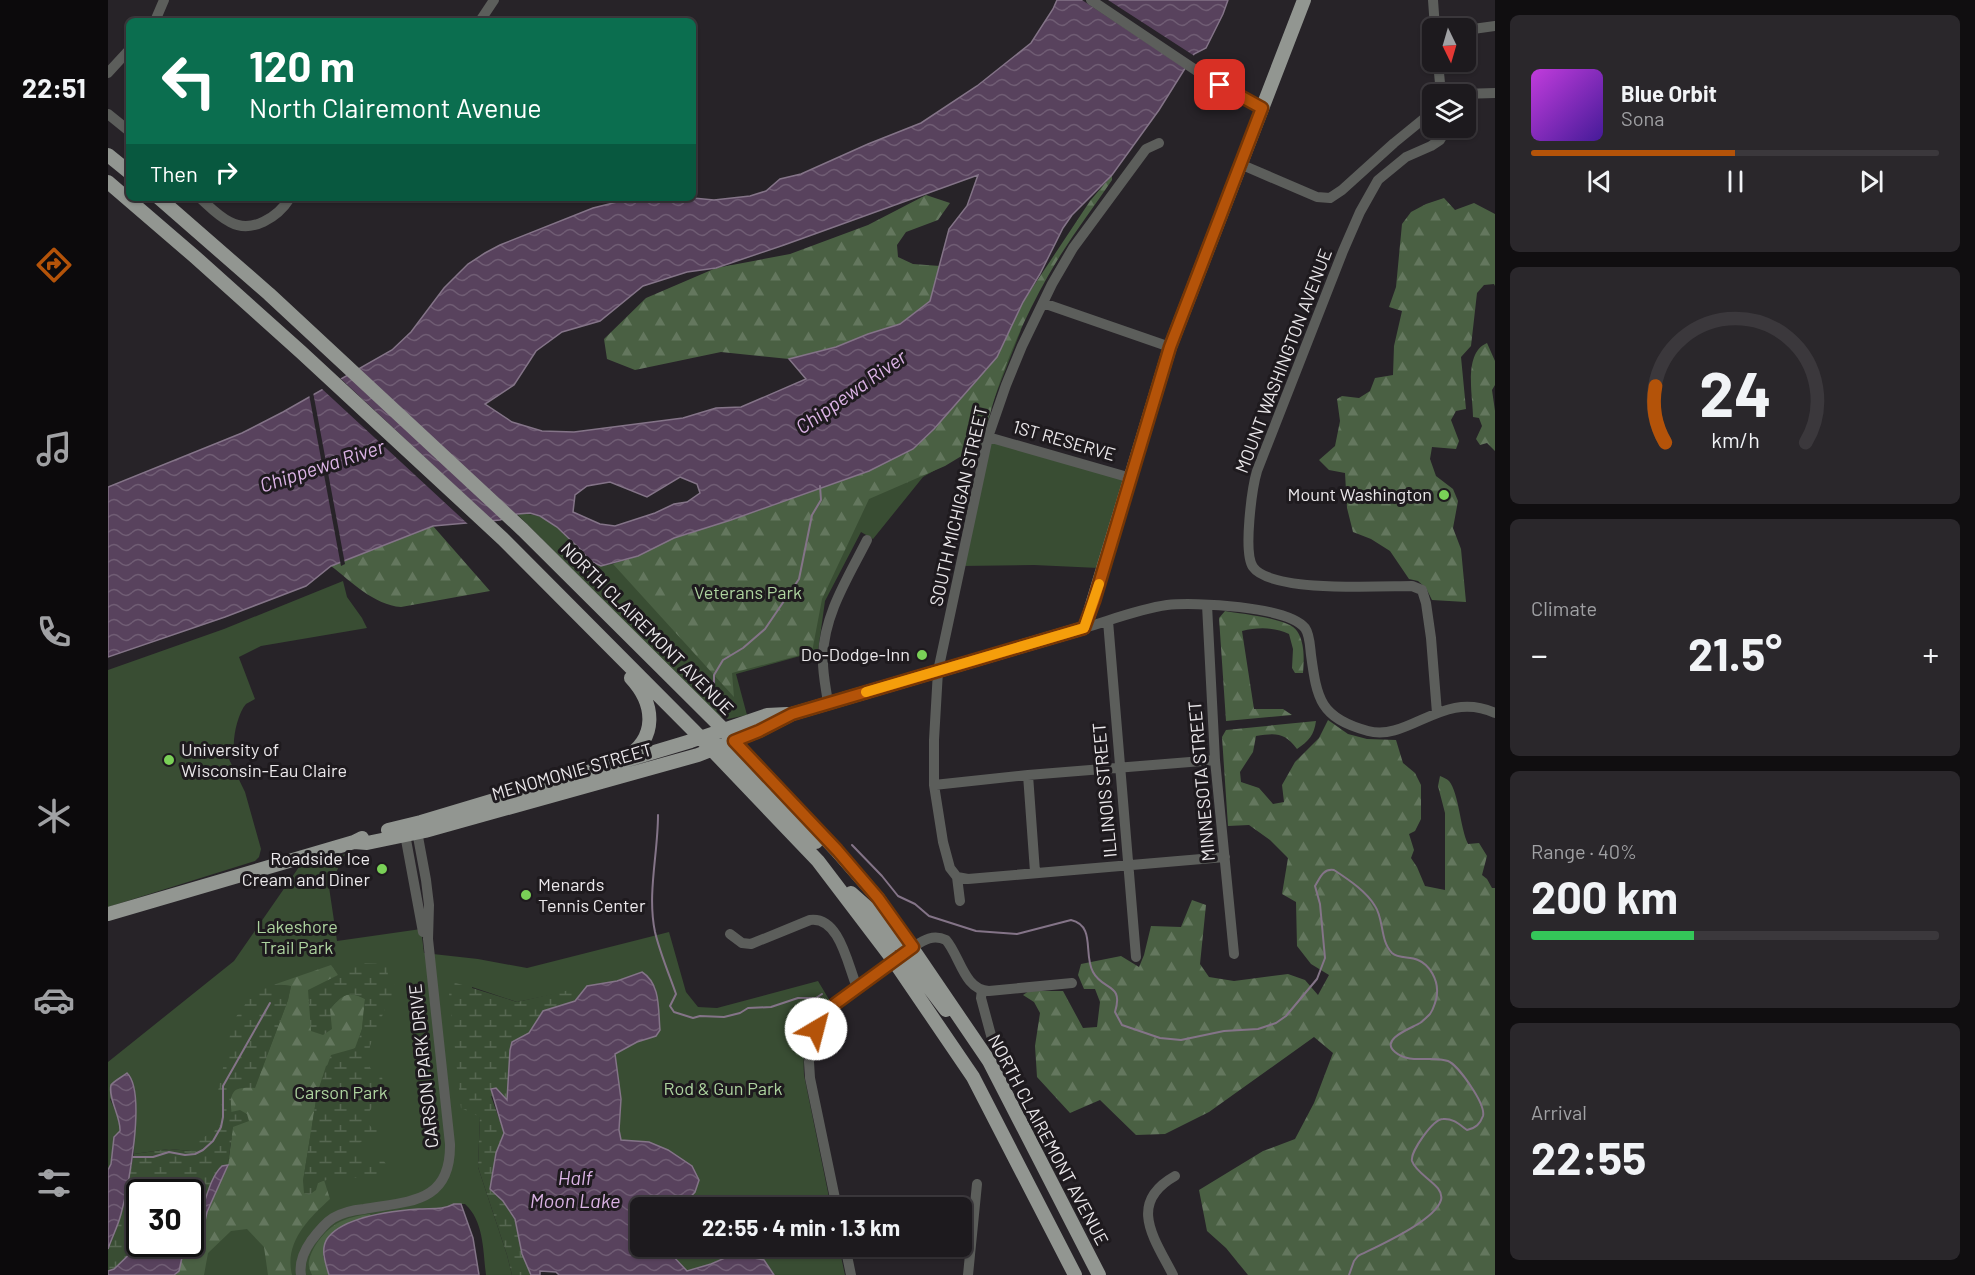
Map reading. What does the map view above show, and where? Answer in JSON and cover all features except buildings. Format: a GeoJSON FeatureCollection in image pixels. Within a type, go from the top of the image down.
{"type":"FeatureCollection","features":[{"type":"Feature","properties":{"kind":"main road"},"geometry":{"type":"LineString","coordinates":[[1084,628],[1170,347],[1304,0]]}},
{"type":"Feature","properties":{"kind":"main road"},"geometry":{"type":"LineString","coordinates":[[108,155],[126,170]]}},
{"type":"Feature","properties":{"kind":"main road"},"geometry":{"type":"LineString","coordinates":[[108,168],[126,178]]}},
{"type":"Feature","properties":{"kind":"main road","name":"NORTH CLAIREMONT AVENUE"},"geometry":{"type":"LineString","coordinates":[[108,182],[126,197]]}},
{"type":"Feature","properties":{"kind":"main road","name":"NORTH CLAIREMONT AVENUE"},"geometry":{"type":"LineString","coordinates":[[130,201],[301,352],[712,734],[734,741],[837,850],[882,903],[989,1061],[1099,1275]]}},
{"type":"Feature","properties":{"kind":"main road","name":"NORTH CLAIREMONT AVENUE"},"geometry":{"type":"LineString","coordinates":[[163,201],[217,246],[522,530],[712,734]]}},
{"type":"Feature","properties":{"kind":"main road"},"geometry":{"type":"LineString","coordinates":[[536,572],[567,612],[633,681],[646,699],[650,721],[646,734],[638,748],[617,762]]}},
{"type":"Feature","properties":{"kind":"main road","name":"MENOMONIE STREET"},"geometry":{"type":"LineString","coordinates":[[108,914],[354,842],[365,836],[410,829],[716,748],[759,731],[792,714],[1084,628]]}},
{"type":"Feature","properties":{"kind":"main road","name":"MENOMONIE STREET"},"geometry":{"type":"LineString","coordinates":[[410,829],[767,715],[792,714]]}},
{"type":"Feature","properties":{"kind":"main road"},"geometry":{"type":"LineString","coordinates":[[712,734],[716,748],[742,766],[851,878],[882,903]]}},
{"type":"Feature","properties":{"kind":"main road","name":"NORTH CLAIREMONT AVENUE"},"geometry":{"type":"LineString","coordinates":[[716,748],[831,876],[894,961],[973,1077],[1075,1275]]}},
{"type":"Feature","properties":{"kind":"main road"},"geometry":{"type":"LineString","coordinates":[[831,876],[869,909],[896,943],[913,947]]}},
{"type":"Feature","properties":{"kind":"main road"},"geometry":{"type":"LineString","coordinates":[[894,961],[908,961],[949,1014],[966,1026]]}},
{"type":"Feature","properties":{"kind":"street"},"geometry":{"type":"LineString","coordinates":[[156,18],[164,0]]}},
{"type":"Feature","properties":{"kind":"street"},"geometry":{"type":"LineString","coordinates":[[482,18],[494,0]]}},
{"type":"Feature","properties":{"kind":"street"},"geometry":{"type":"LineString","coordinates":[[1091,0],[1200,73],[1262,108]]}},
{"type":"Feature","properties":{"kind":"street"},"geometry":{"type":"LineString","coordinates":[[1433,0],[1434,18]]}},
{"type":"Feature","properties":{"kind":"street"},"geometry":{"type":"LineString","coordinates":[[1476,29],[1495,26]]}},
{"type":"Feature","properties":{"kind":"street"},"geometry":{"type":"LineString","coordinates":[[108,73],[126,53]]}},
{"type":"Feature","properties":{"kind":"street"},"geometry":{"type":"LineString","coordinates":[[1476,94],[1495,93]]}},
{"type":"Feature","properties":{"kind":"street"},"geometry":{"type":"LineString","coordinates":[[108,114],[126,129]]}},
{"type":"Feature","properties":{"kind":"street"},"geometry":{"type":"LineString","coordinates":[[1240,164],[1323,198],[1330,198],[1422,120]]}},
{"type":"Feature","properties":{"kind":"street","name":"MOUNT WASHINGTON AVENUE"},"geometry":{"type":"LineString","coordinates":[[1437,713],[1428,612],[1425,596],[1420,588],[1412,586],[1336,587],[1279,580],[1264,575],[1253,567],[1249,544],[1252,493],[1257,471],[1354,226],[1378,180],[1406,158],[1431,146],[1441,138]]}},
{"type":"Feature","properties":{"kind":"street","name":"SOUTH MICHIGAN STREET"},"geometry":{"type":"LineString","coordinates":[[960,901],[957,877],[950,868],[947,856],[934,785],[938,671],[988,436],[1014,364],[1043,303],[1073,248],[1146,148],[1159,143]]}},
{"type":"Feature","properties":{"kind":"street"},"geometry":{"type":"LineString","coordinates":[[204,201],[230,222],[247,225],[261,223],[273,217],[287,201]]}},
{"type":"Feature","properties":{"kind":"street"},"geometry":{"type":"LineString","coordinates":[[1043,303],[1170,347]]}},
{"type":"Feature","properties":{"kind":"street","name":"1ST RESERVE"},"geometry":{"type":"LineString","coordinates":[[988,436],[1131,477]]}},
{"type":"Feature","properties":{"kind":"street"},"geometry":{"type":"LineString","coordinates":[[828,703],[823,656],[830,618],[867,540]]}},
{"type":"Feature","properties":{"kind":"street","name":"MENOMONIE STREET"},"geometry":{"type":"LineString","coordinates":[[1084,628],[1168,605],[1238,607],[1280,614],[1304,627],[1319,699],[1330,714],[1344,722],[1370,732],[1384,732],[1437,713],[1465,706],[1495,713]]}},
{"type":"Feature","properties":{"kind":"street","name":"MINNESOTA STREET"},"geometry":{"type":"LineString","coordinates":[[1207,605],[1215,760],[1234,954]]}},
{"type":"Feature","properties":{"kind":"street","name":"ILLINOIS STREET"},"geometry":{"type":"LineString","coordinates":[[1108,621],[1136,957]]}},
{"type":"Feature","properties":{"kind":"street"},"geometry":{"type":"LineString","coordinates":[[934,785],[1215,760]]}},
{"type":"Feature","properties":{"kind":"street"},"geometry":{"type":"LineString","coordinates":[[1028,775],[1035,872]]}},
{"type":"Feature","properties":{"kind":"street","name":"CARSON PARK DRIVE"},"geometry":{"type":"LineString","coordinates":[[301,1275],[302,1258],[306,1248],[333,1218],[348,1212],[426,1196],[445,1177],[450,1157],[428,939],[423,931],[410,829]]}},
{"type":"Feature","properties":{"kind":"street"},"geometry":{"type":"LineString","coordinates":[[957,877],[968,879],[1225,857]]}},
{"type":"Feature","properties":{"kind":"street"},"geometry":{"type":"LineString","coordinates":[[730,933],[742,943],[751,944],[810,920],[820,920],[834,929],[857,987]]}},
{"type":"Feature","properties":{"kind":"street"},"geometry":{"type":"LineString","coordinates":[[835,1197],[809,1070],[810,1050],[816,1029],[827,1013],[857,987],[913,947],[934,937],[946,940],[970,981],[982,990],[1072,983]]}},
{"type":"Feature","properties":{"kind":"street"},"geometry":{"type":"LineString","coordinates":[[982,990],[981,998],[992,1039]]}},
{"type":"Feature","properties":{"kind":"street"},"geometry":{"type":"LineString","coordinates":[[1173,1275],[1150,1230],[1147,1210],[1155,1190],[1175,1176]]}},
{"type":"Feature","properties":{"kind":"street"},"geometry":{"type":"LineString","coordinates":[[968,1275],[977,1184]]}},
{"type":"Feature","properties":{"kind":"street"},"geometry":{"type":"LineString","coordinates":[[847,1257],[851,1275]]}},
{"type":"Feature","properties":{"kind":"green space","name":"Veterans Park"},"geometry":{"type":"Polygon","coordinates":[[[1112,175],[1112,180],[1055,263],[1027,315],[1001,378],[983,443],[945,466],[869,499],[822,599],[812,652],[732,673],[734,697],[613,564],[638,556],[674,538],[812,491],[913,449],[934,429],[997,357],[1023,302],[1090,201],[1112,175]]]}},
{"type":"Feature","properties":{"kind":"green space"},"geometry":{"type":"Polygon","coordinates":[[[926,195],[950,203],[938,220],[906,232],[897,245],[898,257],[913,264],[940,266],[930,301],[900,324],[836,347],[789,359],[721,352],[635,370],[607,359],[604,339],[646,298],[716,268],[790,254],[868,225],[926,195]]]}},
{"type":"Feature","properties":{"kind":"green space"},"geometry":{"type":"Polygon","coordinates":[[[1444,198],[1455,210],[1474,203],[1495,214],[1495,286],[1494,284],[1484,285],[1477,293],[1471,346],[1461,357],[1466,409],[1456,411],[1451,420],[1459,441],[1456,449],[1432,447],[1430,459],[1436,476],[1453,489],[1458,501],[1453,528],[1461,549],[1466,602],[1432,600],[1426,588],[1418,581],[1409,579],[1390,551],[1371,539],[1353,532],[1347,508],[1345,473],[1329,470],[1319,460],[1335,446],[1340,421],[1337,399],[1342,396],[1359,398],[1370,391],[1375,378],[1393,375],[1394,346],[1402,311],[1389,307],[1396,287],[1402,224],[1411,212],[1444,198]]]}},
{"type":"Feature","properties":{"kind":"green space","name":"Veterans Park"},"geometry":{"type":"Polygon","coordinates":[[[1021,330],[989,412],[983,443],[923,477],[873,539],[861,532],[825,601],[818,651],[736,674],[747,715],[728,719],[718,716],[517,514],[536,516],[553,523],[590,561],[604,565],[613,564],[1021,330]]]}},
{"type":"Feature","properties":{"kind":"green space"},"geometry":{"type":"Polygon","coordinates":[[[1487,343],[1495,361],[1495,385],[1492,390],[1495,411],[1495,451],[1487,443],[1480,445],[1476,439],[1482,426],[1479,418],[1473,417],[1472,365],[1480,348],[1487,343]]]}},
{"type":"Feature","properties":{"kind":"green space"},"geometry":{"type":"Polygon","coordinates":[[[988,437],[1131,478],[1099,568],[1034,565],[961,566],[988,437]]]}},
{"type":"Feature","properties":{"kind":"green space"},"geometry":{"type":"Polygon","coordinates":[[[433,526],[490,591],[401,607],[373,597],[331,566],[433,526]]]}},
{"type":"Feature","properties":{"kind":"green space","name":"University of Wisconsin-Eau Claire"},"geometry":{"type":"Polygon","coordinates":[[[343,581],[347,597],[367,628],[261,646],[239,657],[255,699],[246,704],[238,719],[234,747],[225,751],[245,792],[261,849],[259,857],[255,861],[108,907],[108,670],[224,629],[343,581]]]}},
{"type":"Feature","properties":{"kind":"green space"},"geometry":{"type":"Polygon","coordinates":[[[1225,611],[1275,620],[1297,631],[1303,646],[1303,673],[1295,673],[1292,668],[1293,649],[1289,634],[1266,628],[1242,631],[1254,709],[1283,709],[1292,715],[1226,721],[1219,618],[1225,611]]]}},
{"type":"Feature","properties":{"kind":"green space"},"geometry":{"type":"Polygon","coordinates":[[[1328,720],[1348,734],[1367,739],[1396,740],[1403,763],[1415,773],[1421,785],[1421,819],[1415,831],[1409,834],[1414,850],[1411,858],[1425,886],[1445,890],[1445,813],[1438,786],[1440,776],[1448,780],[1452,786],[1468,844],[1479,843],[1487,856],[1482,875],[1492,888],[1495,888],[1495,1275],[1248,1275],[1226,1248],[1207,1231],[1199,1190],[1263,1151],[1295,1139],[1314,1103],[1333,1053],[1314,1037],[1209,1112],[1165,1134],[1136,1135],[1100,1100],[1070,1113],[1037,1077],[1035,1046],[1040,1013],[1034,1002],[1023,995],[1029,991],[1063,991],[1083,1028],[1097,1027],[1100,1002],[1095,989],[1084,989],[1078,975],[1081,964],[1121,956],[1139,967],[1151,926],[1181,927],[1192,900],[1206,905],[1200,964],[1209,977],[1234,981],[1288,974],[1305,980],[1318,995],[1329,975],[1311,964],[1297,946],[1296,902],[1282,894],[1288,858],[1270,840],[1249,825],[1228,826],[1222,737],[1226,730],[1316,721],[1310,737],[1297,749],[1288,739],[1279,735],[1256,736],[1253,752],[1240,772],[1241,782],[1259,788],[1273,804],[1284,802],[1282,785],[1295,762],[1319,738],[1328,720]]]}},
{"type":"Feature","properties":{"kind":"green space","name":"Carson Park"},"geometry":{"type":"Polygon","coordinates":[[[345,854],[329,887],[337,941],[421,929],[424,953],[478,959],[527,968],[669,932],[686,992],[698,1007],[717,1008],[818,981],[830,1001],[816,1019],[808,1035],[804,1052],[804,1075],[829,1197],[690,1197],[695,1192],[649,1142],[621,1140],[619,1130],[621,1099],[614,1054],[637,1042],[656,1036],[660,1030],[655,987],[642,972],[617,981],[517,1002],[472,987],[480,1117],[478,1167],[512,1275],[486,1275],[482,1237],[476,1219],[465,1204],[454,1204],[446,1208],[404,1210],[371,1216],[323,1256],[329,1275],[174,1275],[179,1271],[182,1257],[204,1257],[204,1217],[228,1165],[232,1138],[191,1151],[169,1149],[134,1154],[135,1090],[110,1099],[121,1124],[120,1131],[114,1137],[111,1164],[108,1170],[108,1062],[234,961],[299,867],[345,854]]]}},
{"type":"Feature","properties":{"kind":"green space"},"geometry":{"type":"Polygon","coordinates":[[[355,963],[387,964],[388,977],[400,992],[387,1004],[370,1046],[368,1064],[374,1074],[382,1077],[382,1087],[364,1119],[372,1128],[378,1130],[375,1138],[361,1142],[355,1147],[357,1154],[383,1160],[389,1168],[384,1177],[326,1180],[318,1183],[316,1190],[309,1195],[304,1193],[303,1181],[317,1094],[331,1055],[356,1048],[362,1029],[365,999],[350,994],[338,1001],[330,1009],[332,1029],[323,1035],[311,1031],[308,990],[338,975],[334,969],[355,963]]]}},
{"type":"Feature","properties":{"kind":"green space"},"geometry":{"type":"Polygon","coordinates":[[[331,965],[338,974],[330,1009],[345,995],[365,999],[362,1029],[355,1048],[326,1066],[317,1094],[303,1181],[318,1183],[324,1180],[330,1199],[306,1223],[295,1242],[290,1263],[292,1275],[268,1275],[264,1247],[247,1229],[231,1231],[208,1253],[204,1275],[174,1275],[179,1271],[182,1257],[204,1257],[204,1225],[207,1212],[228,1165],[233,1126],[230,1098],[234,1090],[240,1087],[255,1087],[288,1000],[291,986],[276,984],[331,965]]]}},
{"type":"Feature","properties":{"kind":"green space"},"geometry":{"type":"Polygon","coordinates":[[[456,983],[517,1002],[587,986],[575,1001],[543,1011],[529,1033],[512,1042],[507,1101],[491,1096],[504,1133],[496,1153],[490,1189],[503,1201],[515,1220],[522,1253],[531,1275],[512,1275],[478,1167],[480,1117],[461,1108],[448,984],[456,983]]]}},
{"type":"Feature","properties":{"kind":"green space"},"geometry":{"type":"Polygon","coordinates":[[[276,984],[291,986],[288,1000],[255,1088],[237,1089],[232,1094],[231,1112],[240,1110],[247,1114],[249,1121],[233,1127],[228,1165],[222,1166],[216,1173],[204,1202],[204,1179],[129,1179],[134,1154],[169,1149],[191,1151],[201,1139],[217,1129],[225,1113],[217,1096],[233,1021],[253,993],[276,984]]]}},
{"type":"Feature","properties":{"kind":"green space"},"geometry":{"type":"Polygon","coordinates":[[[126,1191],[126,1257],[114,1269],[108,1271],[108,1249],[121,1214],[126,1191]]]}},
{"type":"Feature","properties":{"kind":"green space"},"geometry":{"type":"Polygon","coordinates":[[[370,1214],[371,1216],[354,1221],[323,1256],[329,1275],[312,1275],[309,1261],[317,1243],[326,1232],[345,1220],[370,1214]]]}},
{"type":"Feature","properties":{"kind":"green space"},"geometry":{"type":"Polygon","coordinates":[[[674,1257],[727,1257],[711,1264],[686,1271],[674,1257]]]}},
{"type":"Feature","properties":{"kind":"green space"},"geometry":{"type":"Polygon","coordinates":[[[749,1257],[841,1257],[845,1275],[774,1275],[764,1260],[749,1257]]]}},
{"type":"Feature","properties":{"kind":"water","name":"Chippewa River"},"geometry":{"type":"Polygon","coordinates":[[[1057,0],[1228,0],[1206,48],[1194,54],[1159,110],[1112,175],[1072,215],[1063,228],[1023,302],[997,357],[934,429],[913,449],[869,471],[674,538],[638,556],[601,566],[590,561],[557,527],[540,516],[530,513],[517,514],[500,520],[433,526],[331,566],[306,586],[225,617],[108,657],[108,487],[242,433],[392,350],[411,332],[444,288],[468,264],[500,245],[593,208],[621,201],[696,201],[696,198],[714,200],[750,196],[766,191],[780,179],[801,174],[921,123],[977,86],[1031,43],[1057,0]],[[978,175],[716,268],[687,272],[643,286],[600,321],[562,332],[536,351],[514,385],[485,404],[512,422],[542,431],[574,432],[683,418],[716,408],[741,407],[806,379],[789,359],[836,347],[900,324],[930,301],[949,229],[967,206],[978,175]],[[680,477],[647,497],[610,482],[587,486],[575,495],[573,512],[600,524],[615,526],[674,504],[687,502],[700,493],[697,484],[680,477]]]}},
{"type":"Feature","properties":{"kind":"water","name":"Half Moon Lake"},"geometry":{"type":"Polygon","coordinates":[[[642,972],[648,977],[656,990],[660,1030],[656,1036],[637,1042],[615,1054],[621,1099],[619,1130],[621,1140],[649,1142],[668,1150],[692,1166],[699,1180],[695,1192],[690,1197],[630,1197],[630,1257],[674,1257],[687,1271],[727,1257],[749,1257],[764,1260],[774,1275],[559,1275],[556,1272],[540,1271],[540,1275],[531,1275],[522,1254],[515,1219],[503,1201],[490,1189],[496,1153],[504,1133],[491,1089],[496,1088],[507,1100],[512,1042],[529,1033],[543,1011],[575,1001],[587,986],[617,981],[642,972]]]}},
{"type":"Feature","properties":{"kind":"water"},"geometry":{"type":"Polygon","coordinates":[[[127,1073],[133,1083],[136,1119],[124,1201],[108,1249],[108,1170],[111,1164],[114,1137],[120,1131],[111,1096],[111,1085],[127,1073]]]}},
{"type":"Feature","properties":{"kind":"water"},"geometry":{"type":"Polygon","coordinates":[[[228,1165],[207,1212],[204,1226],[204,1202],[212,1180],[222,1166],[228,1165]]]}},
{"type":"Feature","properties":{"kind":"water"},"geometry":{"type":"Polygon","coordinates":[[[461,1204],[473,1238],[479,1275],[329,1275],[324,1257],[325,1243],[334,1231],[344,1225],[382,1213],[441,1208],[461,1204]]]}},
{"type":"Feature","properties":{"kind":"water"},"geometry":{"type":"Polygon","coordinates":[[[126,1257],[182,1257],[179,1271],[174,1275],[108,1275],[108,1271],[114,1269],[126,1257]]]}},
{"type":"Feature","properties":{"kind":"pier"},"geometry":{"type":"Polygon","coordinates":[[[1082,0],[1108,0],[1196,57],[1188,70],[1082,0]]]}},
{"type":"Feature","properties":{"kind":"pier"},"geometry":{"type":"Polygon","coordinates":[[[339,377],[495,523],[469,525],[321,388],[339,377]]]}},
{"type":"Feature","properties":{"kind":"pier"},"geometry":{"type":"Polygon","coordinates":[[[313,392],[345,564],[341,566],[309,394],[313,392]]]}},
{"type":"Feature","properties":{"kind":"waterway"},"geometry":{"type":"LineString","coordinates":[[726,708],[714,690],[714,675],[723,660],[743,648],[765,629],[799,579],[812,515],[821,500],[820,486]]}},
{"type":"Feature","properties":{"kind":"waterway"},"geometry":{"type":"LineString","coordinates":[[658,815],[652,889],[653,918],[659,948],[676,994],[670,1006],[674,1012],[693,1018],[724,1017],[740,1013],[748,1008],[771,1007],[798,998],[816,998],[822,994]]}},
{"type":"Feature","properties":{"kind":"waterway"},"geometry":{"type":"LineString","coordinates":[[852,845],[898,896],[915,904],[929,916],[976,931],[1017,934],[1071,920],[1079,923],[1086,934],[1093,972],[1117,996],[1115,1012],[1122,1025],[1160,1038],[1181,1040],[1224,1031],[1258,1029],[1276,1023],[1286,1016],[1317,979],[1325,958],[1320,904],[1315,886],[1320,877],[1324,872],[1334,870],[1362,891],[1378,911],[1388,948],[1398,956],[1422,962],[1430,969],[1437,988],[1434,1007],[1430,1014],[1420,1023],[1398,1034],[1391,1043],[1391,1047],[1395,1052],[1407,1058],[1448,1061],[1464,1077],[1476,1094],[1483,1110],[1483,1116],[1477,1125],[1467,1130],[1447,1119],[1439,1120],[1428,1130],[1418,1144],[1412,1161],[1439,1190],[1441,1200],[1437,1208],[1417,1224],[1358,1256],[1349,1275]]}},
{"type":"Feature","properties":{"kind":"waterway"},"geometry":{"type":"LineString","coordinates":[[133,1157],[153,1157],[169,1152],[195,1154],[213,1141],[221,1127],[223,1117],[223,1086],[270,1003]]}},
{"type":"Feature","properties":{"kind":"slow traffic"},"geometry":{"type":"LineString","coordinates":[[866,692],[1084,628],[1099,584]]}},
{"type":"Feature","properties":{"kind":"place","name":"Mount Washington"},"geometry":{"type":"Point","coordinates":[1444,495]}},
{"type":"Feature","properties":{"kind":"place","name":"Do-Dodge-Inn"},"geometry":{"type":"Point","coordinates":[922,655]}},
{"type":"Feature","properties":{"kind":"place","name":"University of Wisconsin-Eau Claire"},"geometry":{"type":"Point","coordinates":[169,760]}},
{"type":"Feature","properties":{"kind":"place","name":"Roadside Ice Cream and Diner"},"geometry":{"type":"Point","coordinates":[382,869]}},
{"type":"Feature","properties":{"kind":"place","name":"Menards Tennis Center"},"geometry":{"type":"Point","coordinates":[526,895]}},
{"type":"Feature","properties":{"kind":"route"},"geometry":{"type":"LineString","coordinates":[[816,1029],[835,1004],[913,947],[878,898],[837,850],[734,741],[792,714],[1084,628],[1170,347],[1262,108],[1220,85]]}},
{"type":"Feature","properties":{"kind":"park label","name":"Lakeshore Trail Park"},"geometry":{"type":"Point","coordinates":[297,937]}},
{"type":"Feature","properties":{"kind":"park label","name":"Rod & Gun Park"},"geometry":{"type":"Point","coordinates":[723,1089]}}]}
